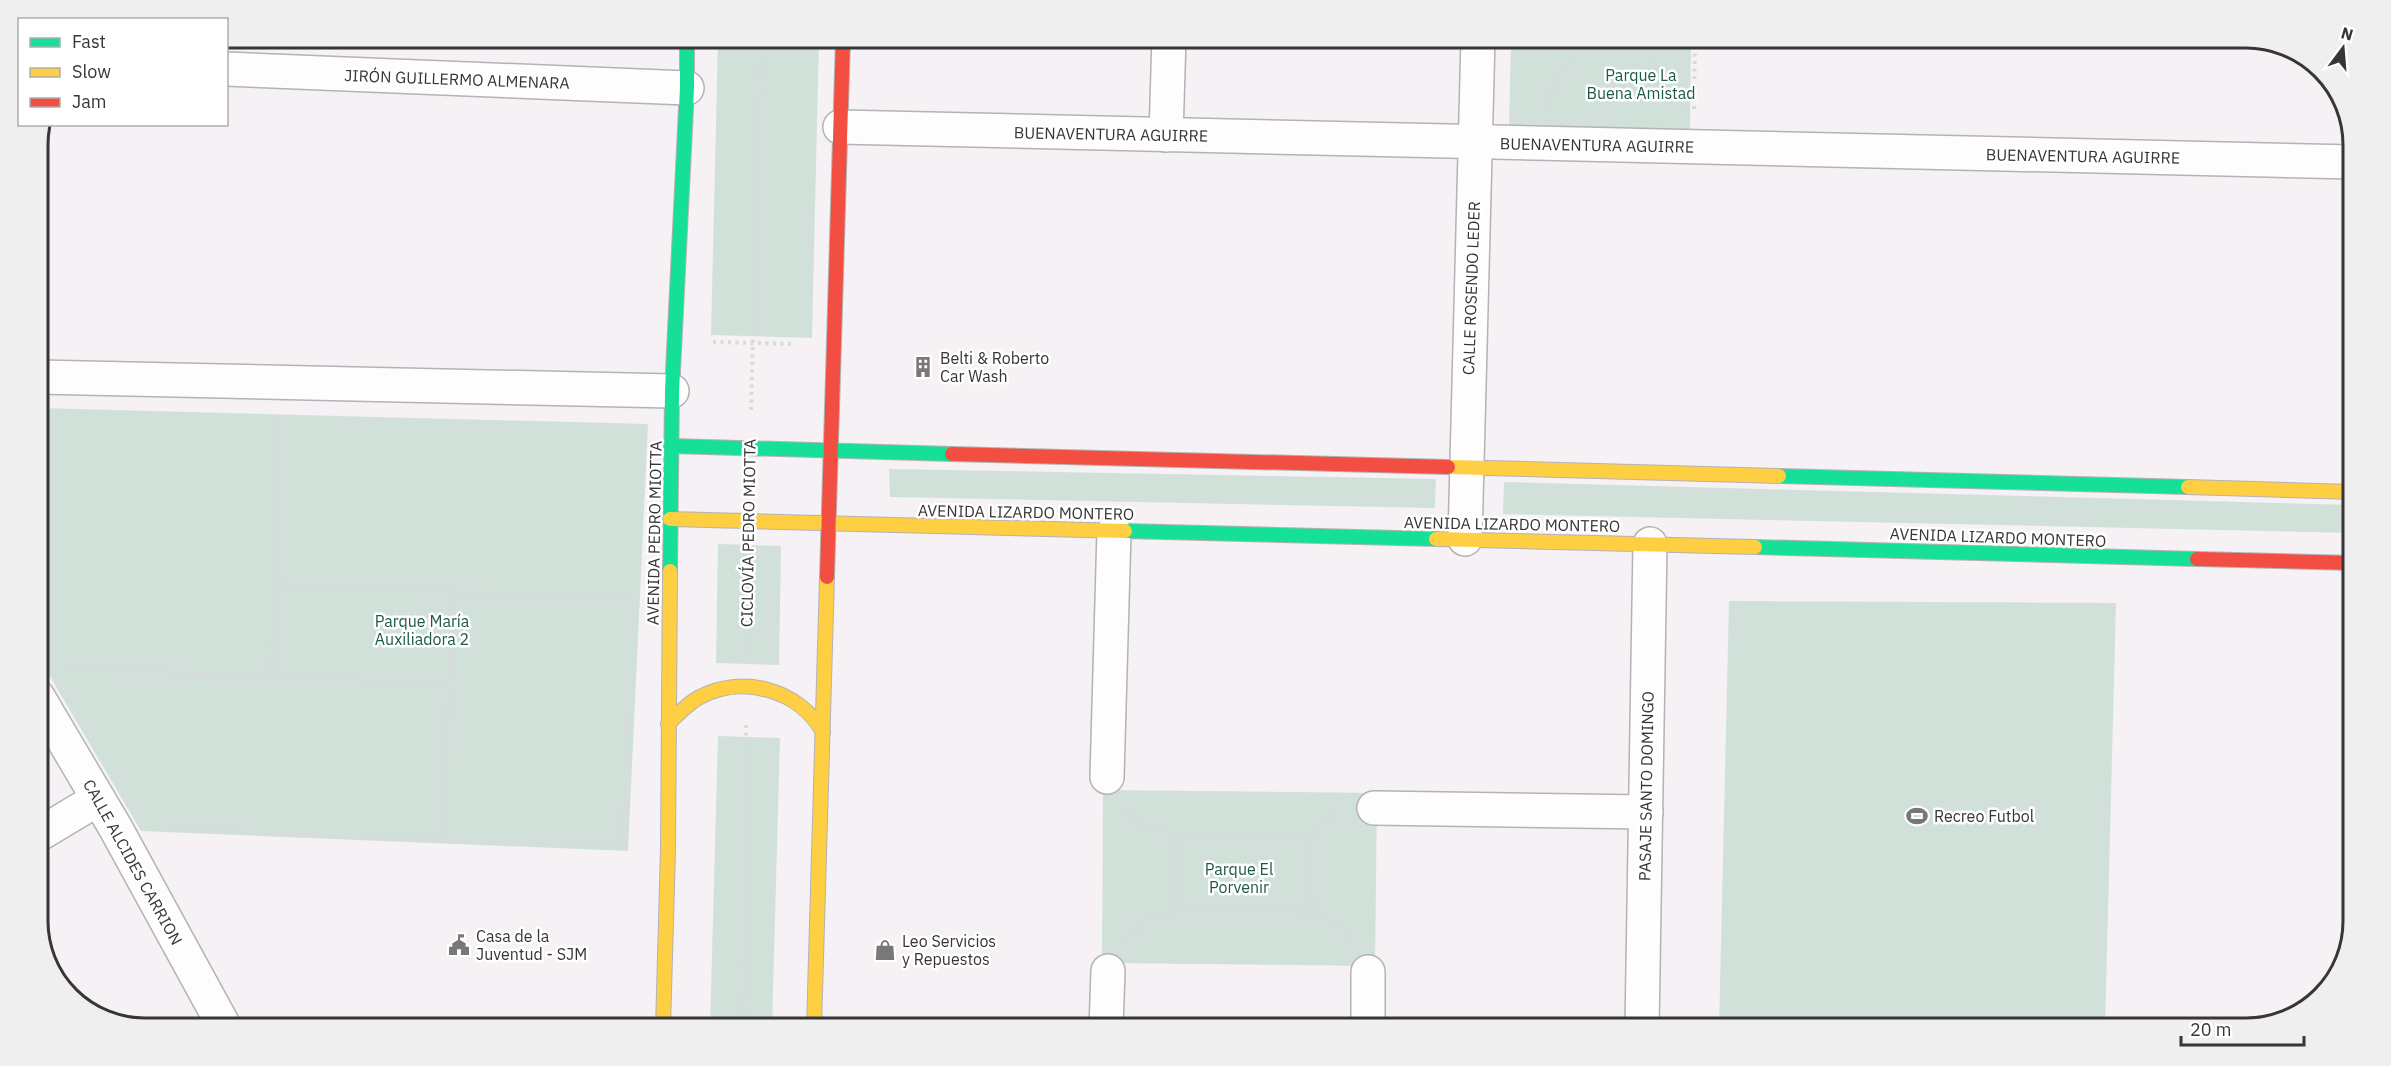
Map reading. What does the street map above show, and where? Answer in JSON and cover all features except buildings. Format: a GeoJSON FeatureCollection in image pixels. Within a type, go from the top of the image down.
{"type":"FeatureCollection","features":[{"type":"Feature","properties":{"kind":"street","name":"AVENIDA PEDRO MIOTTA"},"geometry":{"type":"LineString","coordinates":[[663,1018],[668,849],[672,391],[687,48]]}},
{"type":"Feature","properties":{"kind":"street"},"geometry":{"type":"LineString","coordinates":[[814,1018],[843,48]]}},
{"type":"Feature","properties":{"kind":"street"},"geometry":{"type":"LineString","coordinates":[[1166,135],[1169,48]]}},
{"type":"Feature","properties":{"kind":"street","name":"CALLE ROSENDO LEDER"},"geometry":{"type":"LineString","coordinates":[[1465,539],[1478,48]]}},
{"type":"Feature","properties":{"kind":"street","name":"JIRÓN GUILLERMO ALMENARA"},"geometry":{"type":"LineString","coordinates":[[228,69],[687,88]]}},
{"type":"Feature","properties":{"kind":"street","name":"BUENAVENTURA AGUIRRE"},"geometry":{"type":"LineString","coordinates":[[840,127],[1475,142],[1694,135],[2343,162]]}},
{"type":"Feature","properties":{"kind":"street"},"geometry":{"type":"LineString","coordinates":[[48,377],[672,391]]}},
{"type":"Feature","properties":{"kind":"street"},"geometry":{"type":"LineString","coordinates":[[671,446],[2343,492]]}},
{"type":"Feature","properties":{"kind":"street","name":"AVENIDA LIZARDO MONTERO"},"geometry":{"type":"LineString","coordinates":[[670,519],[2343,563]]}},
{"type":"Feature","properties":{"kind":"street"},"geometry":{"type":"LineString","coordinates":[[1107,777],[1114,531]]}},
{"type":"Feature","properties":{"kind":"street","name":"PASAJE SANTO DOMINGO"},"geometry":{"type":"LineString","coordinates":[[1642,1018],[1650,544]]}},
{"type":"Feature","properties":{"kind":"street"},"geometry":{"type":"LineString","coordinates":[[668,724],[683,708],[702,696],[724,688],[746,686],[770,689],[791,699],[810,713],[823,732]]}},
{"type":"Feature","properties":{"kind":"street","name":"CALLE ALCIDES CARRION"},"geometry":{"type":"LineString","coordinates":[[48,715],[106,813],[219,1018]]}},
{"type":"Feature","properties":{"kind":"street"},"geometry":{"type":"LineString","coordinates":[[1374,808],[1646,812]]}},
{"type":"Feature","properties":{"kind":"street"},"geometry":{"type":"LineString","coordinates":[[48,832],[106,813]]}},
{"type":"Feature","properties":{"kind":"street"},"geometry":{"type":"LineString","coordinates":[[1107,1018],[1108,971]]}},
{"type":"Feature","properties":{"kind":"street"},"geometry":{"type":"LineString","coordinates":[[1368,972],[1368,1018]]}},
{"type":"Feature","properties":{"kind":"path","name":"CICLOVÍA PEDRO MIOTTA"},"geometry":{"type":"LineString","coordinates":[[750,449],[761,48]]}},
{"type":"Feature","properties":{"kind":"path"},"geometry":{"type":"LineString","coordinates":[[1542,109],[1576,48]]}},
{"type":"Feature","properties":{"kind":"path"},"geometry":{"type":"LineString","coordinates":[[1643,48],[1694,135]]}},
{"type":"Feature","properties":{"kind":"path"},"geometry":{"type":"LineString","coordinates":[[1694,135],[1695,48]]}},
{"type":"Feature","properties":{"kind":"path"},"geometry":{"type":"LineString","coordinates":[[674,342],[834,344]]}},
{"type":"Feature","properties":{"kind":"path"},"geometry":{"type":"LineString","coordinates":[[269,418],[280,419],[272,676]]}},
{"type":"Feature","properties":{"kind":"path","name":"CICLOVÍA PEDRO MIOTTA"},"geometry":{"type":"LineString","coordinates":[[744,1018],[746,521]]}},
{"type":"Feature","properties":{"kind":"path"},"geometry":{"type":"LineString","coordinates":[[276,584],[632,597]]}},
{"type":"Feature","properties":{"kind":"path"},"geometry":{"type":"LineString","coordinates":[[632,609],[633,585]]}},
{"type":"Feature","properties":{"kind":"path"},"geometry":{"type":"LineString","coordinates":[[443,840],[453,592]]}},
{"type":"Feature","properties":{"kind":"path"},"geometry":{"type":"LineString","coordinates":[[53,668],[449,684]]}},
{"type":"Feature","properties":{"kind":"path"},"geometry":{"type":"LineString","coordinates":[[623,847],[628,704]]}},
{"type":"Feature","properties":{"kind":"path"},"geometry":{"type":"LineString","coordinates":[[1107,777],[1113,794],[1123,809],[1148,828],[1176,835],[1311,835],[1312,912]]}},
{"type":"Feature","properties":{"kind":"path"},"geometry":{"type":"LineString","coordinates":[[106,813],[443,840],[668,849]]}},
{"type":"Feature","properties":{"kind":"path"},"geometry":{"type":"LineString","coordinates":[[1176,835],[1176,912]]}},
{"type":"Feature","properties":{"kind":"path"},"geometry":{"type":"LineString","coordinates":[[1108,971],[1121,942],[1133,930],[1145,921],[1176,912],[1312,912],[1332,921],[1349,936],[1361,952],[1368,972]]}},
{"type":"Feature","properties":{"kind":"green space"},"geometry":{"type":"Polygon","coordinates":[[[718,48],[819,48],[812,338],[711,335],[718,48]]]}},
{"type":"Feature","properties":{"kind":"green space","name":"Parque La Buena Amistad"},"geometry":{"type":"Polygon","coordinates":[[[1511,48],[1691,48],[1690,132],[1509,128],[1511,48]]]}},
{"type":"Feature","properties":{"kind":"green space","name":"Parque María Auxiliadora 2"},"geometry":{"type":"Polygon","coordinates":[[[48,408],[648,424],[628,851],[141,831],[48,673],[48,408]]]}},
{"type":"Feature","properties":{"kind":"green space"},"geometry":{"type":"Polygon","coordinates":[[[889,469],[1436,479],[1435,508],[890,497],[889,469]]]}},
{"type":"Feature","properties":{"kind":"green space"},"geometry":{"type":"Polygon","coordinates":[[[1504,482],[2343,505],[2343,533],[1503,514],[1504,482]]]}},
{"type":"Feature","properties":{"kind":"green space"},"geometry":{"type":"Polygon","coordinates":[[[718,544],[781,546],[779,665],[716,663],[718,544]]]}},
{"type":"Feature","properties":{"kind":"green space","name":"Recreo Futbol"},"geometry":{"type":"Polygon","coordinates":[[[1729,601],[2116,603],[2105,1018],[1719,1018],[1729,601]]]}},
{"type":"Feature","properties":{"kind":"green space"},"geometry":{"type":"Polygon","coordinates":[[[718,736],[780,738],[772,1018],[710,1018],[718,736]]]}},
{"type":"Feature","properties":{"kind":"green space","name":"Parque El Porvenir"},"geometry":{"type":"Polygon","coordinates":[[[1103,790],[1377,793],[1375,966],[1102,963],[1103,790]]]}},
{"type":"Feature","properties":{"kind":"traffic: fast"},"geometry":{"type":"LineString","coordinates":[[670,571],[672,391],[687,48]]}},
{"type":"Feature","properties":{"kind":"traffic: fast"},"geometry":{"type":"LineString","coordinates":[[671,446],[952,454]]}},
{"type":"Feature","properties":{"kind":"traffic: fast"},"geometry":{"type":"LineString","coordinates":[[1779,476],[2188,487]]}},
{"type":"Feature","properties":{"kind":"traffic: fast"},"geometry":{"type":"LineString","coordinates":[[1125,531],[1436,539]]}},
{"type":"Feature","properties":{"kind":"traffic: fast"},"geometry":{"type":"LineString","coordinates":[[1755,547],[2197,559]]}},
{"type":"Feature","properties":{"kind":"traffic: slow"},"geometry":{"type":"LineString","coordinates":[[1448,467],[1779,476]]}},
{"type":"Feature","properties":{"kind":"traffic: slow"},"geometry":{"type":"LineString","coordinates":[[2188,487],[2343,492]]}},
{"type":"Feature","properties":{"kind":"traffic: slow"},"geometry":{"type":"LineString","coordinates":[[670,519],[1125,531]]}},
{"type":"Feature","properties":{"kind":"traffic: slow"},"geometry":{"type":"LineString","coordinates":[[1436,539],[1755,547]]}},
{"type":"Feature","properties":{"kind":"traffic: slow"},"geometry":{"type":"LineString","coordinates":[[663,1018],[668,849],[670,571]]}},
{"type":"Feature","properties":{"kind":"traffic: slow"},"geometry":{"type":"LineString","coordinates":[[814,1018],[827,577]]}},
{"type":"Feature","properties":{"kind":"traffic: slow"},"geometry":{"type":"LineString","coordinates":[[668,724],[700,697],[717,690],[751,687],[785,696],[813,717],[823,732]]}},
{"type":"Feature","properties":{"kind":"traffic: jam"},"geometry":{"type":"LineString","coordinates":[[827,577],[843,48]]}},
{"type":"Feature","properties":{"kind":"traffic: jam"},"geometry":{"type":"LineString","coordinates":[[952,454],[1448,467]]}},
{"type":"Feature","properties":{"kind":"traffic: jam"},"geometry":{"type":"LineString","coordinates":[[2197,559],[2343,563]]}},
{"type":"Feature","properties":{"kind":"place","name":"Belti & Roberto Car Wash"},"geometry":{"type":"Point","coordinates":[923,367]}},
{"type":"Feature","properties":{"kind":"place","name":"Recreo Futbol"},"geometry":{"type":"Point","coordinates":[1917,816]}},
{"type":"Feature","properties":{"kind":"place","name":"Casa de la Juventud - SJM"},"geometry":{"type":"Point","coordinates":[459,945]}},
{"type":"Feature","properties":{"kind":"place","name":"Leo Servicios y Repuestos"},"geometry":{"type":"Point","coordinates":[885,950]}}]}
